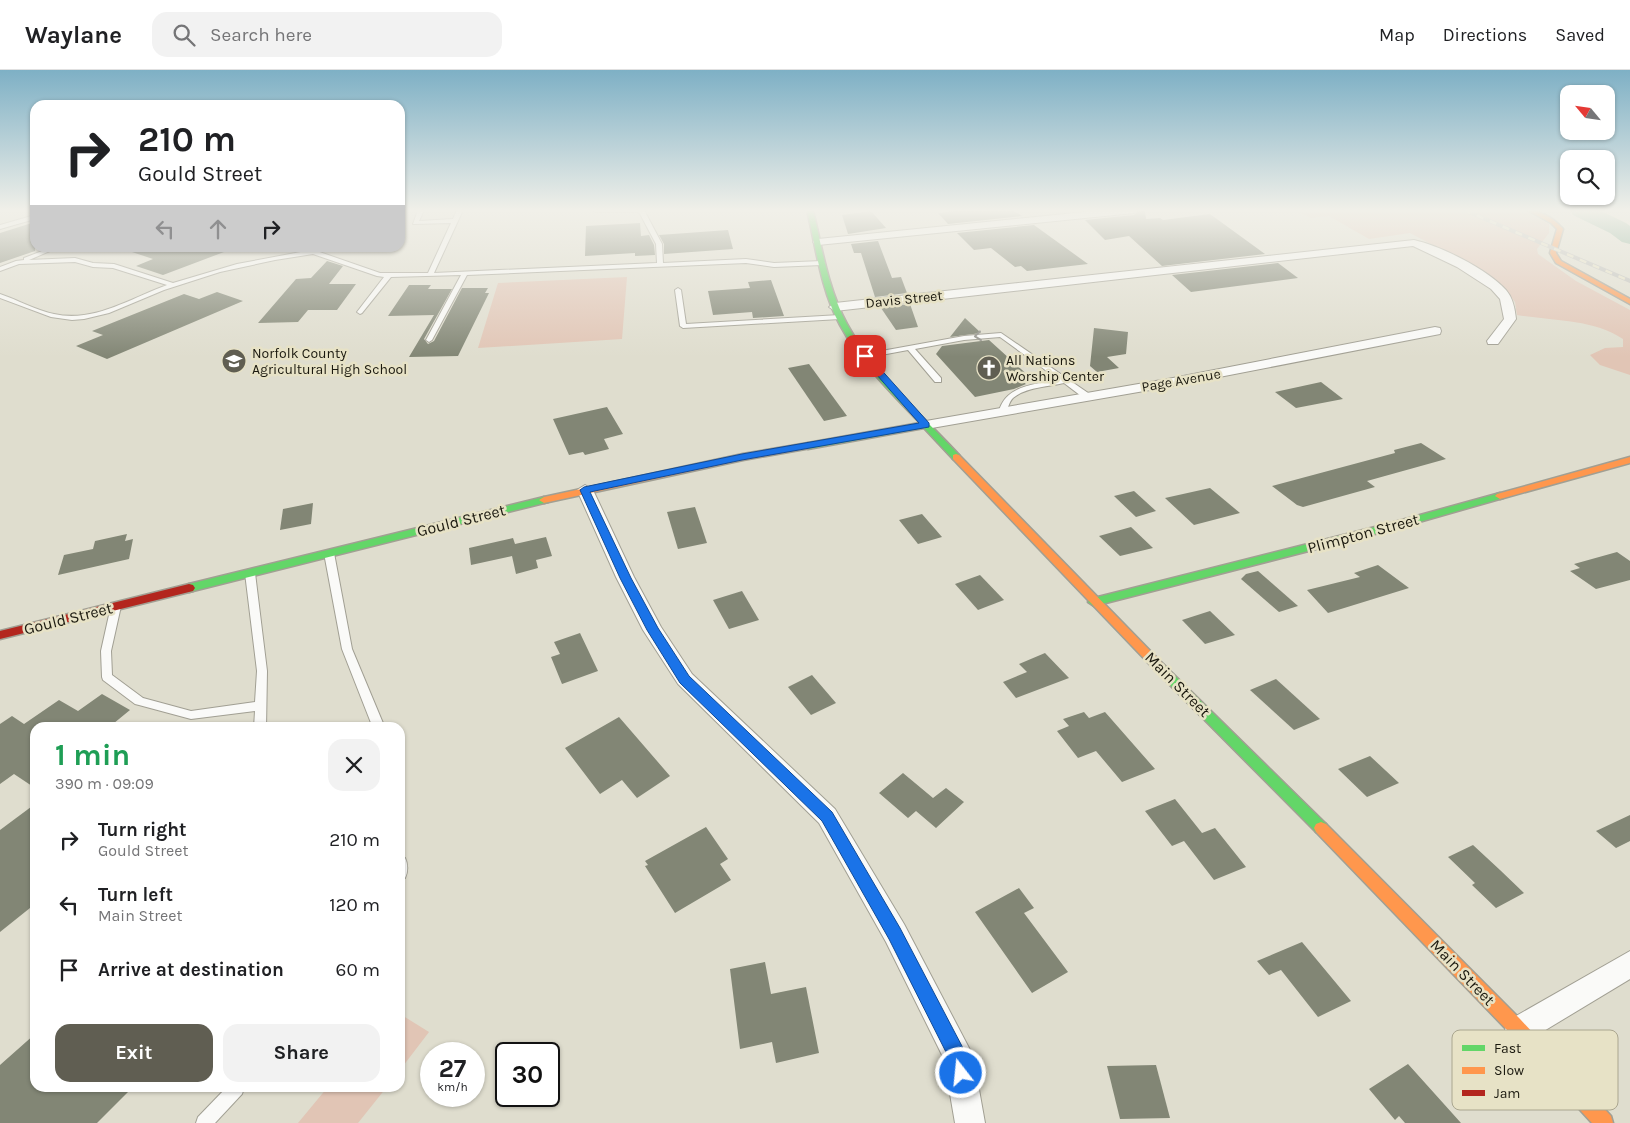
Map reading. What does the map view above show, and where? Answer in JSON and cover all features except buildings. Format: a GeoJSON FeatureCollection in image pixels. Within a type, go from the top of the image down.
{"type":"FeatureCollection","features":[{"type":"Feature","properties":{"kind":"street","name":"Davis Street"},"geometry":{"type":"LineString","coordinates":[[837,312],[1273,259]]}},
{"type":"Feature","properties":{"kind":"street","name":"Davis Street"},"geometry":{"type":"LineString","coordinates":[[1450,259],[1480,276],[1502,294],[1508,305],[1510,319],[1493,341]]}},
{"type":"Feature","properties":{"kind":"street"},"geometry":{"type":"LineString","coordinates":[[1555,259],[1630,302]]}},
{"type":"Feature","properties":{"kind":"street","name":"Main Street"},"geometry":{"type":"LineString","coordinates":[[822,262],[837,312],[865,356],[926,425],[1021,529],[1344,849],[1519,1030]]}},
{"type":"Feature","properties":{"kind":"street","name":"Page Avenue"},"geometry":{"type":"LineString","coordinates":[[926,425],[1088,397],[1435,331]]}},
{"type":"Feature","properties":{"kind":"street","name":"Gould Street"},"geometry":{"type":"LineString","coordinates":[[0,635],[584,490],[742,457],[926,425]]}},
{"type":"Feature","properties":{"kind":"street","name":"Plimpton Street"},"geometry":{"type":"LineString","coordinates":[[1094,602],[1394,526],[1630,460]]}},
{"type":"Feature","properties":{"kind":"street"},"geometry":{"type":"LineString","coordinates":[[584,490],[653,630],[685,679],[827,816],[832,828],[859,868],[958,1056],[970,1123]]}},
{"type":"Feature","properties":{"kind":"street"},"geometry":{"type":"LineString","coordinates":[[1519,1030],[1630,964]]}},
{"type":"Feature","properties":{"kind":"street","name":"Main Street"},"geometry":{"type":"LineString","coordinates":[[1592,1110],[1604,1123]]}},
{"type":"Feature","properties":{"kind":"lane"},"geometry":{"type":"LineString","coordinates":[[0,269],[25,259]]}},
{"type":"Feature","properties":{"kind":"lane"},"geometry":{"type":"LineString","coordinates":[[0,296],[54,317],[74,318],[104,313],[174,285],[270,259]]}},
{"type":"Feature","properties":{"kind":"lane"},"geometry":{"type":"LineString","coordinates":[[333,259],[379,275],[465,274],[746,261],[774,265],[822,262]]}},
{"type":"Feature","properties":{"kind":"lane"},"geometry":{"type":"LineString","coordinates":[[430,275],[437,259]]}},
{"type":"Feature","properties":{"kind":"lane"},"geometry":{"type":"LineString","coordinates":[[660,259],[660,265]]}},
{"type":"Feature","properties":{"kind":"lane"},"geometry":{"type":"LineString","coordinates":[[18,262],[75,260],[93,265],[114,266],[174,285]]}},
{"type":"Feature","properties":{"kind":"lane"},"geometry":{"type":"LineString","coordinates":[[429,340],[465,274]]}},
{"type":"Feature","properties":{"kind":"lane"},"geometry":{"type":"LineString","coordinates":[[360,312],[389,275]]}},
{"type":"Feature","properties":{"kind":"lane"},"geometry":{"type":"LineString","coordinates":[[678,290],[683,326],[837,312]]}},
{"type":"Feature","properties":{"kind":"lane"},"geometry":{"type":"LineString","coordinates":[[865,356],[964,338],[1001,335],[1088,397]]}},
{"type":"Feature","properties":{"kind":"lane"},"geometry":{"type":"LineString","coordinates":[[910,348],[938,380]]}},
{"type":"Feature","properties":{"kind":"lane"},"geometry":{"type":"LineString","coordinates":[[1003,412],[1004,403],[1010,395],[1064,381]]}},
{"type":"Feature","properties":{"kind":"lane"},"geometry":{"type":"LineString","coordinates":[[329,553],[347,649],[377,722]]}},
{"type":"Feature","properties":{"kind":"lane"},"geometry":{"type":"LineString","coordinates":[[250,573],[262,671],[260,722]]}},
{"type":"Feature","properties":{"kind":"lane"},"geometry":{"type":"LineString","coordinates":[[116,606],[106,651],[108,677],[139,701],[191,715],[259,706]]}},
{"type":"Feature","properties":{"kind":"lane"},"geometry":{"type":"LineString","coordinates":[[204,1123],[232,1092]]}},
{"type":"Feature","properties":{"kind":"shaded area"},"geometry":{"type":"Polygon","coordinates":[[[1460,259],[1545,259],[1576,281],[1630,310],[1630,375],[1600,365],[1590,355],[1605,348],[1623,347],[1623,339],[1611,332],[1586,324],[1517,315],[1515,302],[1502,285],[1484,272],[1460,259]]]}},
{"type":"Feature","properties":{"kind":"shaded area"},"geometry":{"type":"Polygon","coordinates":[[[627,277],[622,339],[478,348],[498,283],[627,277]]]}},
{"type":"Feature","properties":{"kind":"shaded area"},"geometry":{"type":"Polygon","coordinates":[[[405,1017],[429,1032],[405,1063],[405,1017]]]}},
{"type":"Feature","properties":{"kind":"shaded area"},"geometry":{"type":"Polygon","coordinates":[[[324,1092],[383,1092],[358,1123],[298,1123],[324,1092]]]}},
{"type":"Feature","properties":{"kind":"railway"},"geometry":{"type":"LineString","coordinates":[[1579,259],[1630,281]]}},
{"type":"Feature","properties":{"kind":"traffic: fast"},"geometry":{"type":"LineString","coordinates":[[822,259],[835,306],[843,324],[856,344],[888,384],[956,457]]}},
{"type":"Feature","properties":{"kind":"traffic: fast"},"geometry":{"type":"LineString","coordinates":[[808,446],[926,425]]}},
{"type":"Feature","properties":{"kind":"traffic: fast"},"geometry":{"type":"LineString","coordinates":[[1094,602],[1394,526],[1500,496]]}},
{"type":"Feature","properties":{"kind":"traffic: fast"},"geometry":{"type":"LineString","coordinates":[[189,588],[544,500]]}},
{"type":"Feature","properties":{"kind":"traffic: fast"},"geometry":{"type":"LineString","coordinates":[[1160,668],[1321,828]]}},
{"type":"Feature","properties":{"kind":"traffic: slow"},"geometry":{"type":"LineString","coordinates":[[1556,259],[1558,262],[1630,302]]}},
{"type":"Feature","properties":{"kind":"traffic: slow"},"geometry":{"type":"LineString","coordinates":[[544,500],[743,457],[808,446]]}},
{"type":"Feature","properties":{"kind":"traffic: slow"},"geometry":{"type":"LineString","coordinates":[[956,457],[1160,668]]}},
{"type":"Feature","properties":{"kind":"traffic: slow"},"geometry":{"type":"LineString","coordinates":[[1500,496],[1630,460]]}},
{"type":"Feature","properties":{"kind":"traffic: slow"},"geometry":{"type":"LineString","coordinates":[[1321,828],[1519,1030]]}},
{"type":"Feature","properties":{"kind":"traffic: slow"},"geometry":{"type":"LineString","coordinates":[[1592,1110],[1604,1123]]}},
{"type":"Feature","properties":{"kind":"traffic: jam"},"geometry":{"type":"LineString","coordinates":[[0,635],[189,588]]}},
{"type":"Feature","properties":{"kind":"place","name":"Norfolk County Agricultural High School"},"geometry":{"type":"Point","coordinates":[234,361]}},
{"type":"Feature","properties":{"kind":"place","name":"All Nations Worship Center"},"geometry":{"type":"Point","coordinates":[989,368]}},
{"type":"Feature","properties":{"kind":"route"},"geometry":{"type":"LineString","coordinates":[[865,356],[926,425],[742,457],[584,490],[625,578],[653,630],[685,679],[827,816],[832,828],[859,868],[895,933],[958,1056],[961,1073]]}}]}
